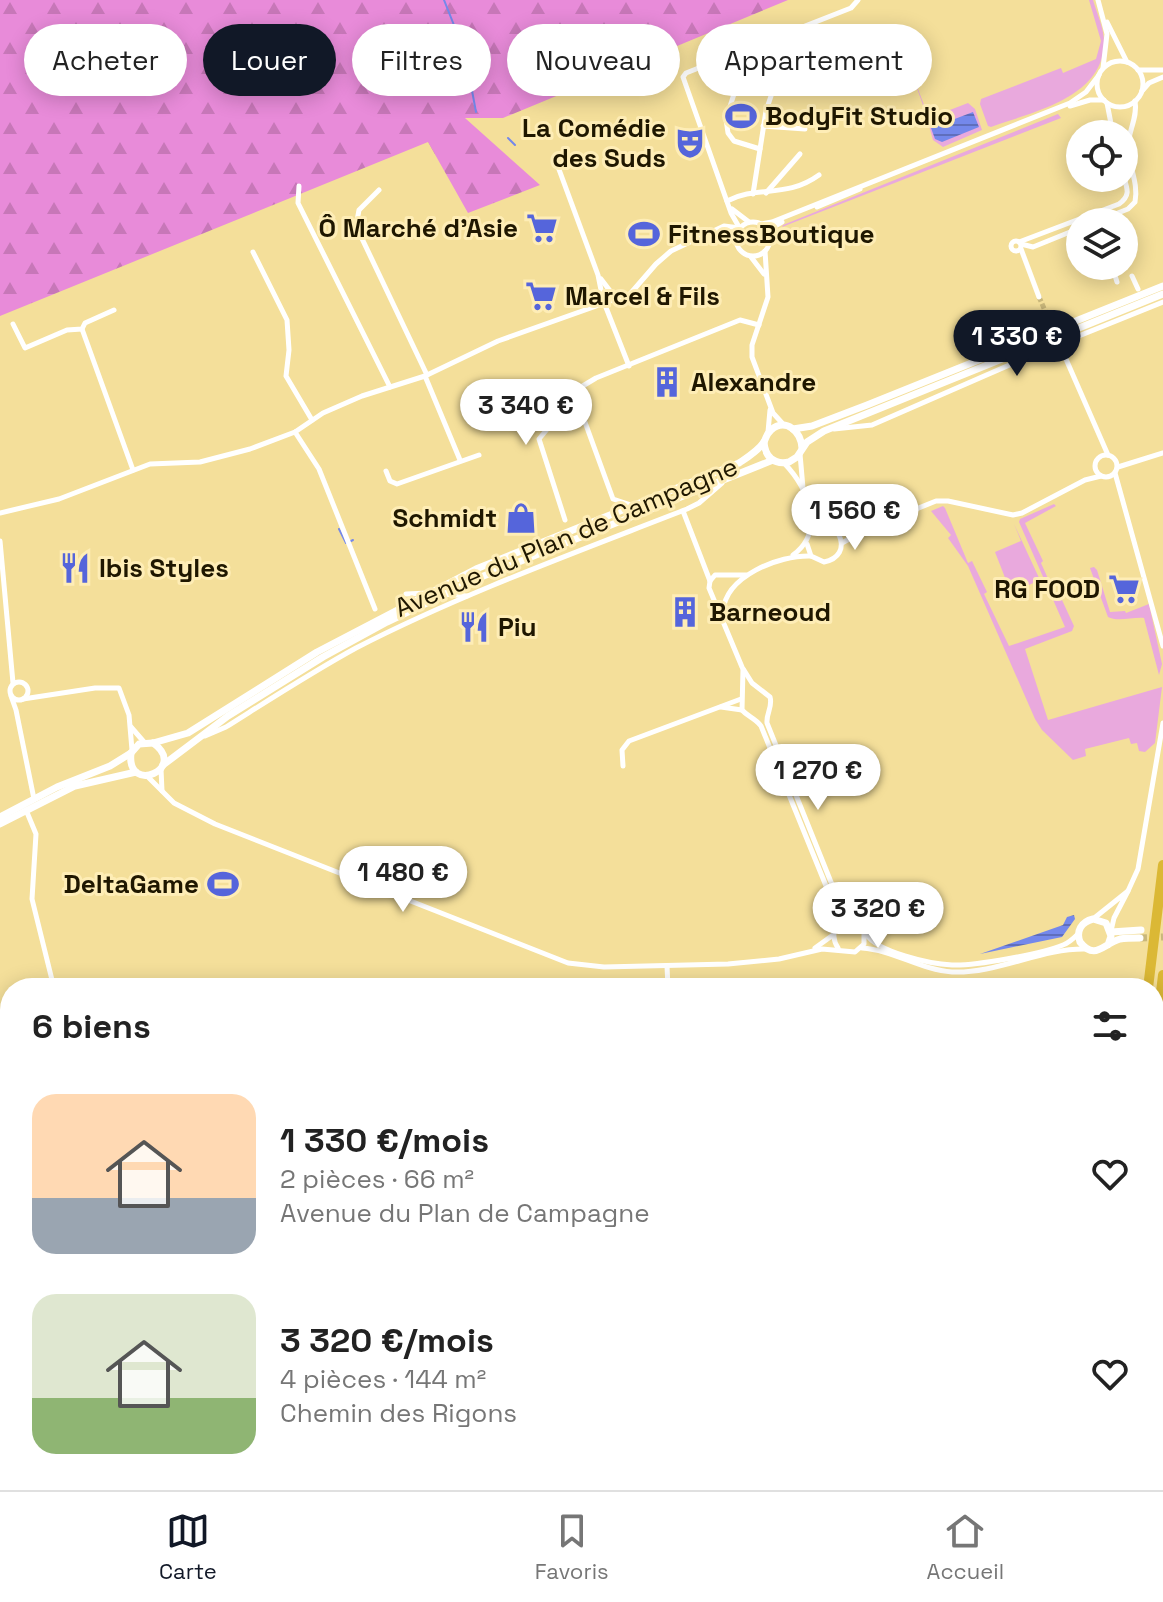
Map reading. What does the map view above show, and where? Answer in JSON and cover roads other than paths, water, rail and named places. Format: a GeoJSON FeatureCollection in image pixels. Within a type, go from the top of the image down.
{"type":"FeatureCollection","features":[{"type":"Feature","properties":{"kind":"highway"},"geometry":{"type":"LineString","coordinates":[[1149,978],[1163,865]]}},
{"type":"Feature","properties":{"kind":"main road"},"geometry":{"type":"LineString","coordinates":[[1163,286],[812,426],[778,426],[766,437],[766,453],[773,460],[784,463],[793,460],[829,429],[1163,294]]}},
{"type":"Feature","properties":{"kind":"main road"},"geometry":{"type":"LineString","coordinates":[[790,427],[799,435],[801,450]]}},
{"type":"Feature","properties":{"kind":"main road","name":"Avenue du Plan de Campagne"},"geometry":{"type":"LineString","coordinates":[[153,743],[188,733],[317,652],[476,569],[739,463],[754,453],[766,437]]}},
{"type":"Feature","properties":{"kind":"main road","name":"Avenue du Plan de Campagne"},"geometry":{"type":"LineString","coordinates":[[162,767],[195,740],[323,657],[444,594],[773,460]]}},
{"type":"Feature","properties":{"kind":"main road"},"geometry":{"type":"LineString","coordinates":[[0,817],[110,766],[144,742],[153,743],[164,755],[162,767],[147,776],[136,772],[75,786],[0,824]]}},
{"type":"Feature","properties":{"kind":"main road"},"geometry":{"type":"LineString","coordinates":[[131,752],[131,765],[136,772]]}},
{"type":"Feature","properties":{"kind":"main road"},"geometry":{"type":"LineString","coordinates":[[1093,919],[1102,921],[1111,932],[1140,934],[1099,951],[1086,949],[1078,933],[1084,923],[1093,919]]}},
{"type":"Feature","properties":{"kind":"main road"},"geometry":{"type":"LineString","coordinates":[[1108,945],[1111,932]]}},
{"type":"Feature","properties":{"kind":"street"},"geometry":{"type":"LineString","coordinates":[[736,240],[740,228],[683,77],[686,73],[851,8],[858,0]]}},
{"type":"Feature","properties":{"kind":"street"},"geometry":{"type":"LineString","coordinates":[[1099,3],[1127,62],[1142,77],[1141,92]]}},
{"type":"Feature","properties":{"kind":"street"},"geometry":{"type":"LineString","coordinates":[[1099,3],[1107,34],[1097,88],[1105,101],[1110,120]]}},
{"type":"Feature","properties":{"kind":"street"},"geometry":{"type":"LineString","coordinates":[[728,202],[735,213],[750,222],[761,224],[778,220],[1070,103],[1086,92],[1113,62],[1127,62]]}},
{"type":"Feature","properties":{"kind":"street"},"geometry":{"type":"LineString","coordinates":[[1138,70],[1163,70]]}},
{"type":"Feature","properties":{"kind":"street"},"geometry":{"type":"LineString","coordinates":[[790,427],[775,418],[752,357],[752,345],[766,306],[765,251],[776,225],[1071,106],[1090,100],[1124,106],[1135,101],[1149,83],[1163,77]]}},
{"type":"Feature","properties":{"kind":"street"},"geometry":{"type":"LineString","coordinates":[[733,96],[726,119],[728,133],[734,141],[760,149]]}},
{"type":"Feature","properties":{"kind":"street"},"geometry":{"type":"LineString","coordinates":[[753,194],[763,126],[772,96]]}},
{"type":"Feature","properties":{"kind":"street"},"geometry":{"type":"LineString","coordinates":[[1129,208],[1135,202],[1128,149],[1135,101]]}},
{"type":"Feature","properties":{"kind":"street"},"geometry":{"type":"LineString","coordinates":[[763,126],[805,129]]}},
{"type":"Feature","properties":{"kind":"street"},"geometry":{"type":"LineString","coordinates":[[766,194],[800,154]]}},
{"type":"Feature","properties":{"kind":"street"},"geometry":{"type":"LineString","coordinates":[[557,164],[629,366]]}},
{"type":"Feature","properties":{"kind":"street"},"geometry":{"type":"LineString","coordinates":[[728,202],[742,194],[766,194],[796,187],[819,175]]}},
{"type":"Feature","properties":{"kind":"street"},"geometry":{"type":"LineString","coordinates":[[299,186],[300,207],[390,387]]}},
{"type":"Feature","properties":{"kind":"street"},"geometry":{"type":"LineString","coordinates":[[379,190],[359,210],[356,226],[426,375],[460,460]]}},
{"type":"Feature","properties":{"kind":"street"},"geometry":{"type":"LineString","coordinates":[[1019,246],[1119,204],[1126,199],[1128,192]]}},
{"type":"Feature","properties":{"kind":"street"},"geometry":{"type":"LineString","coordinates":[[721,228],[729,216],[728,202]]}},
{"type":"Feature","properties":{"kind":"street"},"geometry":{"type":"LineString","coordinates":[[0,513],[59,499],[161,462],[208,461],[244,452],[295,432],[312,420],[362,396],[426,375],[498,341],[617,300],[633,292],[667,254],[692,239],[721,228],[740,228],[750,222]]}},
{"type":"Feature","properties":{"kind":"street"},"geometry":{"type":"LineString","coordinates":[[761,224],[769,238]]}},
{"type":"Feature","properties":{"kind":"street"},"geometry":{"type":"LineString","coordinates":[[721,228],[736,240],[741,251],[760,266],[766,279]]}},
{"type":"Feature","properties":{"kind":"street"},"geometry":{"type":"LineString","coordinates":[[1023,256],[1033,247],[1066,234]]}},
{"type":"Feature","properties":{"kind":"street"},"geometry":{"type":"LineString","coordinates":[[1019,246],[1033,247]]}},
{"type":"Feature","properties":{"kind":"street"},"geometry":{"type":"LineString","coordinates":[[1019,246],[1039,297]]}},
{"type":"Feature","properties":{"kind":"street"},"geometry":{"type":"LineString","coordinates":[[749,255],[765,251]]}},
{"type":"Feature","properties":{"kind":"street"},"geometry":{"type":"LineString","coordinates":[[253,252],[287,320],[289,350],[286,376],[312,420]]}},
{"type":"Feature","properties":{"kind":"street"},"geometry":{"type":"LineString","coordinates":[[598,275],[617,300]]}},
{"type":"Feature","properties":{"kind":"street"},"geometry":{"type":"LineString","coordinates":[[1134,280],[1138,289]]}},
{"type":"Feature","properties":{"kind":"street"},"geometry":{"type":"LineString","coordinates":[[829,429],[872,425],[1163,302]]}},
{"type":"Feature","properties":{"kind":"street"},"geometry":{"type":"LineString","coordinates":[[114,310],[85,323],[82,329],[133,470]]}},
{"type":"Feature","properties":{"kind":"street"},"geometry":{"type":"LineString","coordinates":[[565,520],[539,439],[586,382],[740,320],[759,325]]}},
{"type":"Feature","properties":{"kind":"street"},"geometry":{"type":"LineString","coordinates":[[13,324],[25,348],[67,330],[82,329]]}},
{"type":"Feature","properties":{"kind":"street"},"geometry":{"type":"LineString","coordinates":[[1062,350],[1098,435],[1116,467],[1123,505],[1163,646]]}},
{"type":"Feature","properties":{"kind":"street"},"geometry":{"type":"LineString","coordinates":[[580,390],[578,403],[613,499],[633,505]]}},
{"type":"Feature","properties":{"kind":"street"},"geometry":{"type":"LineString","coordinates":[[766,437],[771,414],[768,402]]}},
{"type":"Feature","properties":{"kind":"street"},"geometry":{"type":"LineString","coordinates":[[295,432],[319,469],[375,609]]}},
{"type":"Feature","properties":{"kind":"street"},"geometry":{"type":"LineString","coordinates":[[1085,480],[1098,459],[1098,435]]}},
{"type":"Feature","properties":{"kind":"street"},"geometry":{"type":"LineString","coordinates":[[801,450],[804,493]]}},
{"type":"Feature","properties":{"kind":"street"},"geometry":{"type":"LineString","coordinates":[[842,543],[861,532],[942,500],[999,514],[1022,513],[1085,480],[1104,477],[1116,467],[1163,453]]}},
{"type":"Feature","properties":{"kind":"street"},"geometry":{"type":"LineString","coordinates":[[386,471],[390,481],[397,484],[479,455]]}},
{"type":"Feature","properties":{"kind":"street"},"geometry":{"type":"LineString","coordinates":[[1098,459],[1108,455]]}},
{"type":"Feature","properties":{"kind":"street"},"geometry":{"type":"LineString","coordinates":[[784,463],[804,493],[811,512],[825,527],[839,535],[861,532]]}},
{"type":"Feature","properties":{"kind":"street"},"geometry":{"type":"LineString","coordinates":[[1095,468],[1114,485],[1123,505]]}},
{"type":"Feature","properties":{"kind":"street"},"geometry":{"type":"LineString","coordinates":[[195,740],[226,727],[354,650],[468,597],[683,511],[699,503],[729,477]]}},
{"type":"Feature","properties":{"kind":"street"},"geometry":{"type":"LineString","coordinates":[[683,511],[710,581],[711,592],[742,667],[771,701],[766,715],[841,907],[852,920],[862,925],[875,945],[933,963],[955,965],[1060,946],[1078,933]]}},
{"type":"Feature","properties":{"kind":"street"},"geometry":{"type":"LineString","coordinates":[[790,558],[807,543],[811,512]]}},
{"type":"Feature","properties":{"kind":"street"},"geometry":{"type":"LineString","coordinates":[[810,534],[825,527]]}},
{"type":"Feature","properties":{"kind":"street"},"geometry":{"type":"LineString","coordinates":[[710,581],[719,574],[746,575],[790,558],[811,556],[821,561],[832,560],[839,553],[842,543],[839,535]]}},
{"type":"Feature","properties":{"kind":"street"},"geometry":{"type":"LineString","coordinates":[[0,541],[10,663],[28,693],[16,710]]}},
{"type":"Feature","properties":{"kind":"street"},"geometry":{"type":"LineString","coordinates":[[807,543],[811,556]]}},
{"type":"Feature","properties":{"kind":"street"},"geometry":{"type":"LineString","coordinates":[[723,617],[727,595],[746,575]]}},
{"type":"Feature","properties":{"kind":"street"},"geometry":{"type":"LineString","coordinates":[[727,576],[732,587]]}},
{"type":"Feature","properties":{"kind":"street"},"geometry":{"type":"LineString","coordinates":[[711,592],[720,597],[727,595]]}},
{"type":"Feature","properties":{"kind":"street"},"geometry":{"type":"LineString","coordinates":[[406,594],[430,593]]}},
{"type":"Feature","properties":{"kind":"street"},"geometry":{"type":"LineString","coordinates":[[444,594],[468,597]]}},
{"type":"Feature","properties":{"kind":"street"},"geometry":{"type":"LineString","coordinates":[[742,667],[742,710]]}},
{"type":"Feature","properties":{"kind":"street"},"geometry":{"type":"LineString","coordinates":[[20,683],[45,696]]}},
{"type":"Feature","properties":{"kind":"street"},"geometry":{"type":"LineString","coordinates":[[20,683],[10,688],[34,799]]}},
{"type":"Feature","properties":{"kind":"street"},"geometry":{"type":"LineString","coordinates":[[11,696],[21,700],[115,686],[122,692],[131,727],[131,752]]}},
{"type":"Feature","properties":{"kind":"street"},"geometry":{"type":"LineString","coordinates":[[623,766],[622,750],[629,741],[720,707],[742,697],[750,689],[759,688]]}},
{"type":"Feature","properties":{"kind":"street"},"geometry":{"type":"LineString","coordinates":[[720,707],[742,710],[756,718],[766,715]]}},
{"type":"Feature","properties":{"kind":"street"},"geometry":{"type":"LineString","coordinates":[[756,718],[835,908],[833,935],[838,949]]}},
{"type":"Feature","properties":{"kind":"street"},"geometry":{"type":"LineString","coordinates":[[1111,932],[1114,918],[1138,869],[1163,723]]}},
{"type":"Feature","properties":{"kind":"street"},"geometry":{"type":"LineString","coordinates":[[131,727],[144,742]]}},
{"type":"Feature","properties":{"kind":"street"},"geometry":{"type":"LineString","coordinates":[[162,767],[162,792]]}},
{"type":"Feature","properties":{"kind":"street"},"geometry":{"type":"LineString","coordinates":[[147,776],[174,803],[215,824],[557,959],[592,967],[753,962],[811,950],[838,949],[849,953],[861,948],[952,972],[1086,949]]}},
{"type":"Feature","properties":{"kind":"street"},"geometry":{"type":"LineString","coordinates":[[25,810],[36,834],[32,899],[52,978]]}},
{"type":"Feature","properties":{"kind":"street"},"geometry":{"type":"LineString","coordinates":[[1093,919],[1128,891]]}},
{"type":"Feature","properties":{"kind":"street"},"geometry":{"type":"LineString","coordinates":[[835,927],[843,921],[852,920]]}},
{"type":"Feature","properties":{"kind":"street"},"geometry":{"type":"LineString","coordinates":[[861,948],[866,933]]}},
{"type":"Feature","properties":{"kind":"street"},"geometry":{"type":"LineString","coordinates":[[811,950],[833,935]]}},
{"type":"Feature","properties":{"kind":"street"},"geometry":{"type":"LineString","coordinates":[[667,966],[668,978]]}},
{"type":"Feature","properties":{"kind":"water"},"geometry":{"type":"Polygon","coordinates":[[[973,112],[979,127],[942,142],[935,139],[931,128],[973,112]]]}},
{"type":"Feature","properties":{"kind":"water"},"geometry":{"type":"Polygon","coordinates":[[[1074,915],[1075,919],[1062,937],[980,954],[1063,925],[1067,917],[1074,915]]]}},
{"type":"Feature","properties":{"kind":"waterway"},"geometry":{"type":"LineString","coordinates":[[444,0],[465,53],[476,112]]}},
{"type":"Feature","properties":{"kind":"waterway"},"geometry":{"type":"LineString","coordinates":[[508,138],[515,145]]}},
{"type":"Feature","properties":{"kind":"waterway"},"geometry":{"type":"LineString","coordinates":[[339,529],[346,543]]}},
{"type":"Feature","properties":{"kind":"tunnel"},"geometry":{"type":"LineString","coordinates":[[1039,297],[1054,331]]}},
{"type":"Feature","properties":{"kind":"tunnel"},"geometry":{"type":"LineString","coordinates":[[1140,938],[1163,937]]}},
{"type":"Feature","properties":{"kind":"place","name":"BodyFit Studio"},"geometry":{"type":"Point","coordinates":[741,116]}},
{"type":"Feature","properties":{"kind":"place","name":"La Comédie des Suds"},"geometry":{"type":"Point","coordinates":[690,143]}},
{"type":"Feature","properties":{"kind":"place","name":"Ô Marché d'Asie"},"geometry":{"type":"Point","coordinates":[542,228]}},
{"type":"Feature","properties":{"kind":"place","name":"FitnessBoutique"},"geometry":{"type":"Point","coordinates":[644,234]}},
{"type":"Feature","properties":{"kind":"place","name":"Marcel & Fils"},"geometry":{"type":"Point","coordinates":[541,296]}},
{"type":"Feature","properties":{"kind":"place","name":"Alexandre"},"geometry":{"type":"Point","coordinates":[667,382]}},
{"type":"Feature","properties":{"kind":"place","name":"Schmidt"},"geometry":{"type":"Point","coordinates":[521,518]}},
{"type":"Feature","properties":{"kind":"place","name":"Ibis Styles"},"geometry":{"type":"Point","coordinates":[75,568]}},
{"type":"Feature","properties":{"kind":"place","name":"RG FOOD"},"geometry":{"type":"Point","coordinates":[1124,589]}},
{"type":"Feature","properties":{"kind":"place","name":"Barneoud"},"geometry":{"type":"Point","coordinates":[685,612]}},
{"type":"Feature","properties":{"kind":"place","name":"Piu"},"geometry":{"type":"Point","coordinates":[474,627]}},
{"type":"Feature","properties":{"kind":"place","name":"DeltaGame"},"geometry":{"type":"Point","coordinates":[223,884]}}]}
